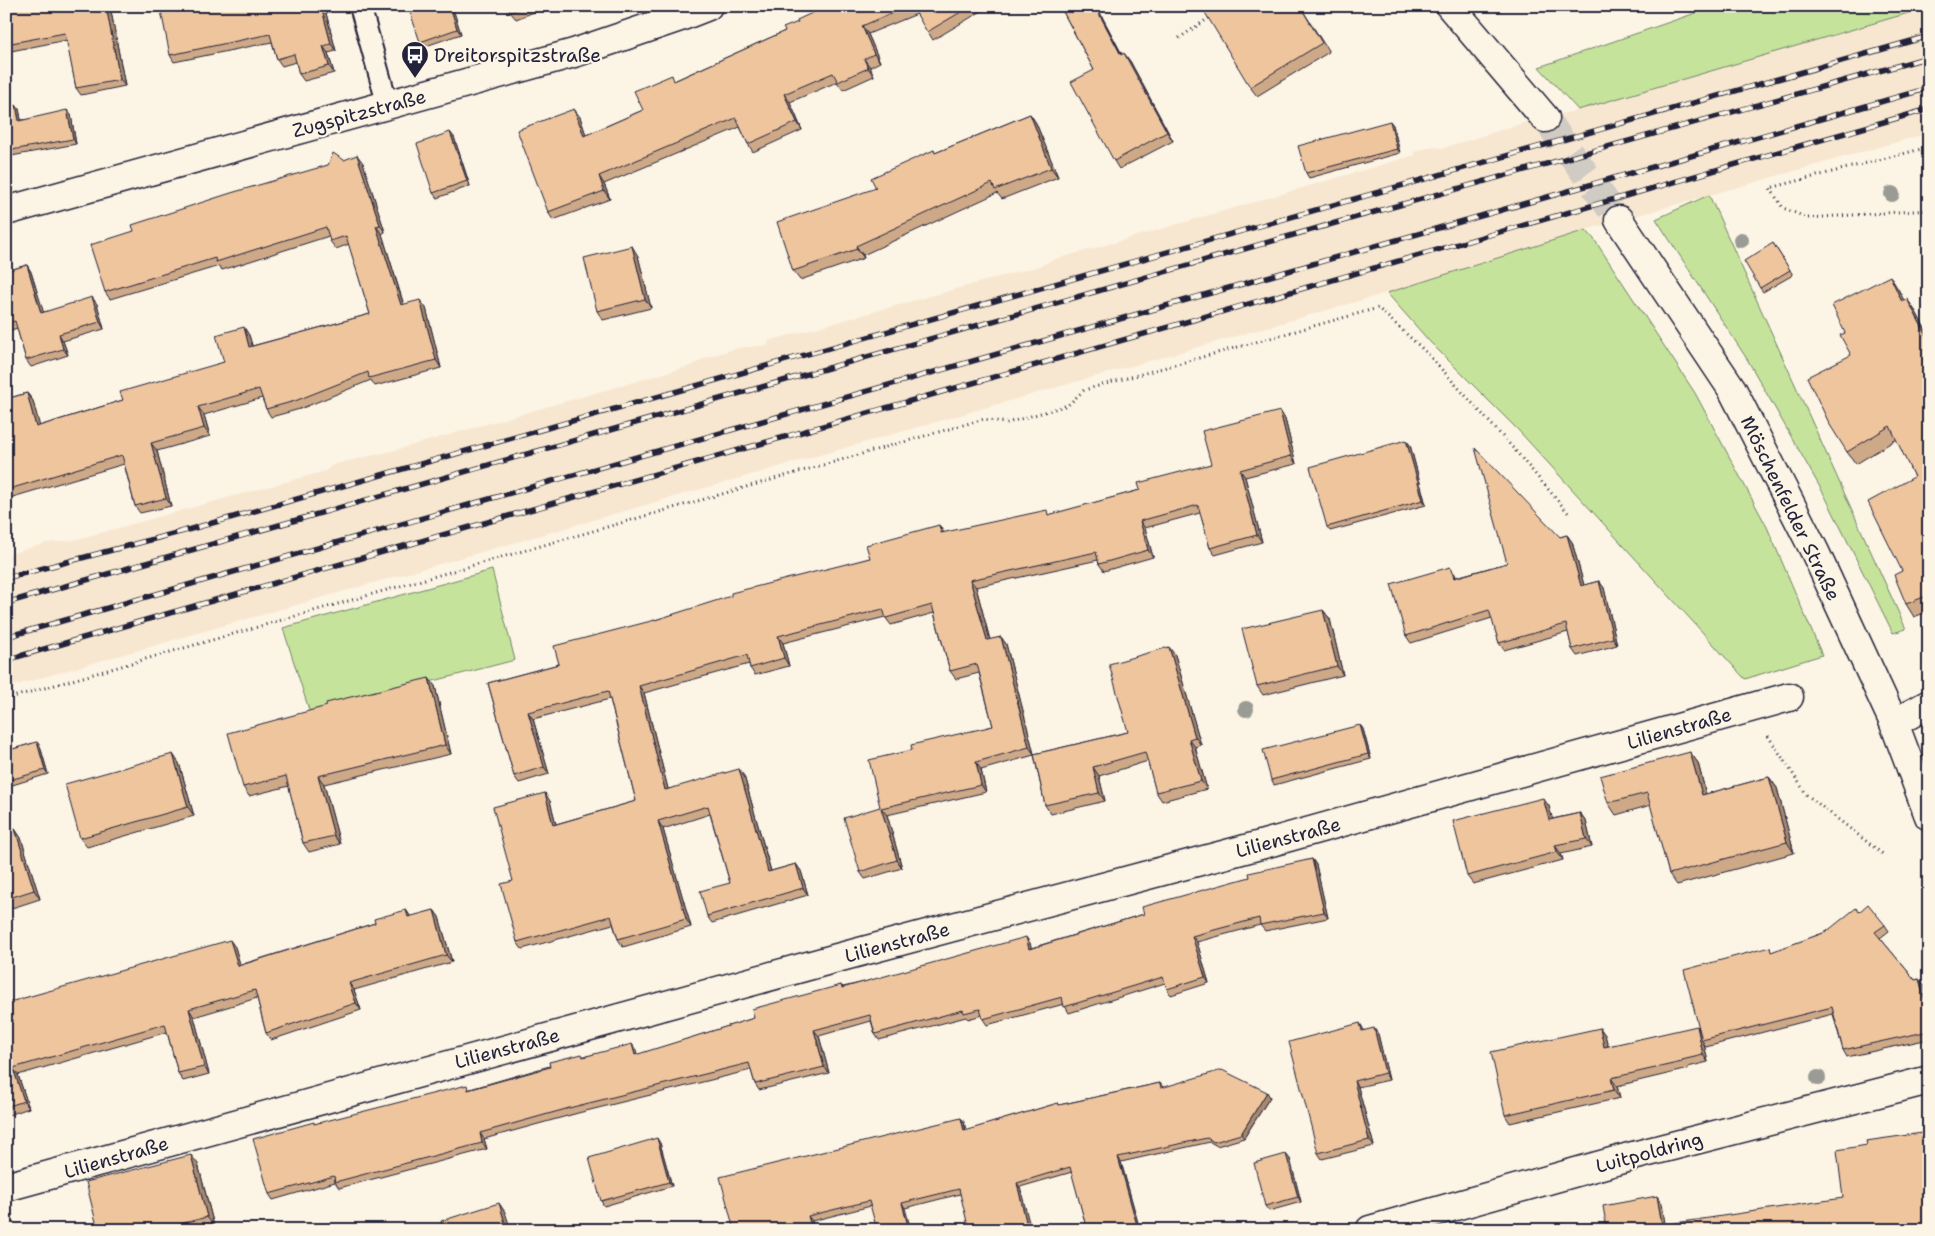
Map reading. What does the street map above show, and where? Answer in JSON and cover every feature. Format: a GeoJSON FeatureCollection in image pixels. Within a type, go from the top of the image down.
{"type":"FeatureCollection","features":[{"type":"Feature","properties":{"kind":"street","name":"Zugspitzstraße"},"geometry":{"type":"LineString","coordinates":[[6,210],[388,106],[591,48],[708,6]]}},
{"type":"Feature","properties":{"kind":"street"},"geometry":{"type":"LineString","coordinates":[[1450,6],[1545,118]]}},
{"type":"Feature","properties":{"kind":"street","name":"Möschenfelder Straße"},"geometry":{"type":"LineString","coordinates":[[1619,220],[1732,389],[1815,552],[1894,723],[1929,816]]}},
{"type":"Feature","properties":{"kind":"street","name":"Lilienstraße"},"geometry":{"type":"LineString","coordinates":[[6,1188],[762,978],[1264,844],[1789,697]]}},
{"type":"Feature","properties":{"kind":"street"},"geometry":{"type":"LineString","coordinates":[[1894,723],[1929,704]]}},
{"type":"Feature","properties":{"kind":"street","name":"Luitpoldring"},"geometry":{"type":"LineString","coordinates":[[1370,1230],[1633,1156],[1929,1080]]}},
{"type":"Feature","properties":{"kind":"lane"},"geometry":{"type":"LineString","coordinates":[[360,6],[388,106]]}},
{"type":"Feature","properties":{"kind":"path"},"geometry":{"type":"LineString","coordinates":[[1179,38],[1216,13]]}},
{"type":"Feature","properties":{"kind":"path"},"geometry":{"type":"LineString","coordinates":[[1929,148],[1770,188],[1783,208],[1808,218],[1929,210]]}},
{"type":"Feature","properties":{"kind":"path"},"geometry":{"type":"LineString","coordinates":[[6,700],[984,419],[1007,423],[1068,405],[1084,390],[1378,308],[1426,352],[1513,448],[1570,515]]}},
{"type":"Feature","properties":{"kind":"path"},"geometry":{"type":"LineString","coordinates":[[1750,708],[1807,795],[1884,855]]}},
{"type":"Feature","properties":{"kind":"shaded area"},"geometry":{"type":"Polygon","coordinates":[[[1929,7],[1929,133],[1586,230],[1387,293],[6,688],[6,555],[46,543],[74,540],[325,471],[332,465],[399,449],[693,365],[705,358],[737,348],[769,345],[768,341],[1042,265],[1052,260],[1415,155],[1414,152],[1430,147],[1443,148],[1523,123],[1578,110],[1929,7]]]}},
{"type":"Feature","properties":{"kind":"green space"},"geometry":{"type":"Polygon","coordinates":[[[1716,6],[1929,7],[1578,110],[1539,67],[1716,6]]]}},
{"type":"Feature","properties":{"kind":"green space"},"geometry":{"type":"Polygon","coordinates":[[[1709,195],[1906,629],[1893,633],[1825,496],[1747,359],[1656,219],[1709,195]]]}},
{"type":"Feature","properties":{"kind":"green space"},"geometry":{"type":"Polygon","coordinates":[[[1586,230],[1594,239],[1695,393],[1767,527],[1822,655],[1745,679],[1519,431],[1430,342],[1387,293],[1586,230]]]}},
{"type":"Feature","properties":{"kind":"green space"},"geometry":{"type":"Polygon","coordinates":[[[492,570],[515,660],[310,713],[283,628],[492,570]]]}},
{"type":"Feature","properties":{"kind":"building"},"geometry":{"type":"Polygon","coordinates":[[[6,6],[106,6],[120,80],[76,88],[65,33],[6,44],[6,6]]]}},
{"type":"Feature","properties":{"kind":"building"},"geometry":{"type":"Polygon","coordinates":[[[160,6],[321,6],[331,44],[323,46],[329,66],[299,74],[294,54],[277,59],[270,34],[170,55],[160,6]]]}},
{"type":"Feature","properties":{"kind":"building"},"geometry":{"type":"Polygon","coordinates":[[[408,6],[450,6],[457,29],[420,42],[408,6]]]}},
{"type":"Feature","properties":{"kind":"building"},"geometry":{"type":"Polygon","coordinates":[[[508,6],[525,6],[510,12],[508,6]]]}},
{"type":"Feature","properties":{"kind":"building"},"geometry":{"type":"Polygon","coordinates":[[[827,6],[909,6],[862,26],[874,54],[864,59],[868,68],[838,82],[833,73],[784,94],[797,122],[748,144],[736,118],[599,176],[604,191],[548,212],[517,130],[574,109],[584,136],[643,110],[634,91],[672,75],[674,81],[785,31],[783,28],[827,6]]]}},
{"type":"Feature","properties":{"kind":"building"},"geometry":{"type":"Polygon","coordinates":[[[912,6],[971,6],[927,32],[912,6]]]}},
{"type":"Feature","properties":{"kind":"building"},"geometry":{"type":"Polygon","coordinates":[[[1060,6],[1095,6],[1121,55],[1124,53],[1167,132],[1114,161],[1071,82],[1094,70],[1060,6]]]}},
{"type":"Feature","properties":{"kind":"building"},"geometry":{"type":"Polygon","coordinates":[[[1201,6],[1300,6],[1322,43],[1250,87],[1201,6]]]}},
{"type":"Feature","properties":{"kind":"building"},"geometry":{"type":"Polygon","coordinates":[[[16,105],[19,121],[67,110],[73,139],[6,151],[6,106],[16,105]]]}},
{"type":"Feature","properties":{"kind":"building"},"geometry":{"type":"Polygon","coordinates":[[[1030,114],[1051,168],[995,190],[992,183],[856,246],[857,249],[793,271],[777,222],[876,188],[871,178],[934,150],[935,153],[1030,114]]]}},
{"type":"Feature","properties":{"kind":"building"},"geometry":{"type":"Polygon","coordinates":[[[1390,121],[1397,149],[1306,173],[1298,146],[1390,121]]]}},
{"type":"Feature","properties":{"kind":"building"},"geometry":{"type":"Polygon","coordinates":[[[450,132],[467,181],[433,193],[417,144],[450,132]]]}},
{"type":"Feature","properties":{"kind":"building"},"geometry":{"type":"Polygon","coordinates":[[[333,153],[344,160],[357,155],[380,225],[376,226],[401,305],[420,300],[436,360],[369,378],[368,372],[295,401],[266,409],[259,389],[198,407],[204,428],[151,443],[166,498],[135,506],[122,455],[6,490],[6,399],[27,393],[36,427],[123,400],[120,392],[224,362],[216,335],[244,327],[249,347],[370,314],[346,236],[330,241],[326,227],[216,262],[215,258],[105,292],[90,245],[134,231],[132,225],[231,193],[328,165],[333,153]]]}},
{"type":"Feature","properties":{"kind":"building"},"geometry":{"type":"Polygon","coordinates":[[[1773,243],[1790,270],[1760,288],[1744,261],[1773,243]]]}},
{"type":"Feature","properties":{"kind":"building"},"geometry":{"type":"Polygon","coordinates":[[[632,246],[645,299],[597,311],[584,258],[632,246]]]}},
{"type":"Feature","properties":{"kind":"building"},"geometry":{"type":"Polygon","coordinates":[[[27,265],[41,313],[92,297],[100,322],[59,334],[63,349],[26,360],[15,321],[6,323],[6,271],[27,265]]]}},
{"type":"Feature","properties":{"kind":"building"},"geometry":{"type":"Polygon","coordinates":[[[1890,276],[1902,302],[1907,299],[1929,340],[1929,595],[1906,604],[1894,575],[1902,571],[1868,502],[1914,477],[1890,426],[1847,452],[1830,425],[1807,377],[1851,355],[1840,335],[1845,333],[1832,305],[1890,276]]]}},
{"type":"Feature","properties":{"kind":"building"},"geometry":{"type":"Polygon","coordinates":[[[1280,411],[1291,456],[1240,470],[1257,535],[1210,548],[1198,505],[1140,521],[1148,550],[1099,564],[1096,552],[970,580],[987,640],[1001,637],[1029,747],[976,762],[981,785],[881,808],[897,860],[860,872],[844,818],[880,807],[869,760],[912,750],[911,745],[993,726],[977,664],[950,671],[932,605],[886,618],[883,609],[778,636],[784,658],[750,668],[747,655],[639,686],[665,790],[739,769],[768,872],[796,864],[803,888],[707,916],[700,891],[730,883],[708,806],[658,821],[686,919],[618,939],[611,916],[517,942],[501,884],[513,881],[493,807],[545,793],[553,825],[636,801],[608,691],[528,712],[544,767],[514,776],[488,683],[559,664],[554,646],[655,620],[731,596],[731,593],[870,558],[866,545],[939,525],[941,533],[1047,510],[1048,515],[1140,490],[1138,483],[1211,464],[1202,431],[1280,411]]]}},
{"type":"Feature","properties":{"kind":"building"},"geometry":{"type":"Polygon","coordinates":[[[1406,440],[1423,500],[1327,527],[1310,467],[1406,440]]]}},
{"type":"Feature","properties":{"kind":"building"},"geometry":{"type":"Polygon","coordinates":[[[1475,448],[1560,537],[1567,535],[1581,586],[1599,581],[1613,638],[1572,649],[1566,624],[1499,643],[1489,610],[1406,636],[1391,584],[1450,567],[1454,578],[1507,563],[1475,448]]]}},
{"type":"Feature","properties":{"kind":"building"},"geometry":{"type":"Polygon","coordinates":[[[1323,610],[1337,666],[1257,686],[1242,629],[1323,610]]]}},
{"type":"Feature","properties":{"kind":"building"},"geometry":{"type":"Polygon","coordinates":[[[1169,647],[1195,737],[1189,739],[1201,781],[1156,792],[1145,752],[1093,767],[1099,793],[1045,805],[1034,754],[1128,732],[1109,664],[1169,647]]]}},
{"type":"Feature","properties":{"kind":"building"},"geometry":{"type":"Polygon","coordinates":[[[429,678],[445,745],[318,776],[334,836],[303,843],[286,776],[243,787],[228,733],[327,706],[326,703],[429,678]]]}},
{"type":"Feature","properties":{"kind":"building"},"geometry":{"type":"Polygon","coordinates":[[[1360,725],[1368,754],[1271,780],[1263,750],[1360,725]]]}},
{"type":"Feature","properties":{"kind":"building"},"geometry":{"type":"Polygon","coordinates":[[[37,742],[45,770],[6,781],[6,751],[37,742]]]}},
{"type":"Feature","properties":{"kind":"building"},"geometry":{"type":"Polygon","coordinates":[[[1690,752],[1702,795],[1769,777],[1787,842],[1669,874],[1647,793],[1608,803],[1600,776],[1690,752]]]}},
{"type":"Feature","properties":{"kind":"building"},"geometry":{"type":"Polygon","coordinates":[[[173,754],[188,807],[80,838],[65,784],[173,754]]]}},
{"type":"Feature","properties":{"kind":"building"},"geometry":{"type":"Polygon","coordinates":[[[1543,798],[1549,820],[1580,813],[1586,839],[1555,845],[1557,852],[1467,876],[1453,821],[1543,798]]]}},
{"type":"Feature","properties":{"kind":"building"},"geometry":{"type":"Polygon","coordinates":[[[15,829],[34,890],[6,899],[6,832],[15,829]]]}},
{"type":"Feature","properties":{"kind":"building"},"geometry":{"type":"Polygon","coordinates":[[[1312,859],[1324,912],[1260,925],[1259,918],[1192,936],[1205,977],[1167,989],[1163,977],[1064,1007],[1062,997],[983,1019],[980,1009],[964,1013],[963,1010],[875,1034],[870,1015],[814,1030],[824,1067],[755,1084],[749,1063],[573,1107],[480,1133],[482,1143],[335,1182],[334,1176],[269,1194],[253,1139],[314,1122],[314,1124],[467,1085],[468,1090],[550,1067],[549,1062],[582,1054],[583,1057],[632,1044],[635,1055],[754,1018],[752,1009],[841,985],[842,988],[1026,937],[1029,949],[1144,914],[1142,907],[1250,877],[1249,873],[1312,859]]]}},
{"type":"Feature","properties":{"kind":"building"},"geometry":{"type":"Polygon","coordinates":[[[1868,904],[1885,925],[1875,932],[1915,980],[1919,979],[1929,1015],[1929,1031],[1843,1050],[1832,1007],[1702,1040],[1684,970],[1770,947],[1771,952],[1826,932],[1856,908],[1859,912],[1868,904]]]}},
{"type":"Feature","properties":{"kind":"building"},"geometry":{"type":"Polygon","coordinates":[[[406,910],[408,917],[434,910],[446,955],[349,983],[356,1003],[266,1033],[255,990],[189,1009],[204,1067],[178,1073],[165,1024],[13,1068],[24,1101],[6,1107],[6,1003],[230,940],[238,966],[375,923],[374,919],[406,910]]]}},
{"type":"Feature","properties":{"kind":"building"},"geometry":{"type":"Polygon","coordinates":[[[1360,1023],[1362,1031],[1374,1028],[1385,1073],[1354,1081],[1369,1140],[1318,1153],[1289,1042],[1360,1023]]]}},
{"type":"Feature","properties":{"kind":"building"},"geometry":{"type":"Polygon","coordinates":[[[1697,1026],[1703,1055],[1682,1060],[1682,1062],[1611,1078],[1614,1090],[1505,1115],[1491,1052],[1600,1028],[1604,1047],[1697,1026]]]}},
{"type":"Feature","properties":{"kind":"building"},"geometry":{"type":"Polygon","coordinates":[[[1222,1070],[1267,1092],[1241,1134],[1214,1142],[1207,1138],[1118,1157],[1138,1229],[1135,1230],[1087,1230],[1070,1167],[1017,1183],[1028,1230],[969,1230],[959,1189],[902,1203],[909,1230],[877,1230],[869,1201],[808,1216],[812,1230],[780,1230],[780,1228],[771,1230],[734,1230],[720,1177],[961,1118],[964,1131],[1058,1103],[1059,1105],[1160,1083],[1161,1088],[1222,1070]]]}},
{"type":"Feature","properties":{"kind":"building"},"geometry":{"type":"Polygon","coordinates":[[[1929,1132],[1929,1230],[1607,1230],[1603,1206],[1657,1196],[1662,1225],[1843,1198],[1837,1150],[1867,1145],[1866,1141],[1929,1132]]]}},
{"type":"Feature","properties":{"kind":"building"},"geometry":{"type":"Polygon","coordinates":[[[657,1138],[669,1182],[601,1201],[589,1158],[657,1138]]]}},
{"type":"Feature","properties":{"kind":"building"},"geometry":{"type":"Polygon","coordinates":[[[1286,1154],[1298,1197],[1265,1206],[1254,1163],[1286,1154]]]}},
{"type":"Feature","properties":{"kind":"building"},"geometry":{"type":"Polygon","coordinates":[[[191,1155],[207,1217],[157,1230],[98,1230],[86,1182],[191,1155]]]}},
{"type":"Feature","properties":{"kind":"building"},"geometry":{"type":"Polygon","coordinates":[[[499,1203],[507,1230],[443,1230],[441,1221],[499,1203]]]}},
{"type":"Feature","properties":{"kind":"tunnel"},"geometry":{"type":"LineString","coordinates":[[1545,118],[1619,220]]}},
{"type":"Feature","properties":{"kind":"railway"},"geometry":{"type":"LineString","coordinates":[[6,578],[184,531],[1929,36]]}},
{"type":"Feature","properties":{"kind":"railway"},"geometry":{"type":"LineString","coordinates":[[6,603],[1346,220],[1929,57]]}},
{"type":"Feature","properties":{"kind":"railway"},"geometry":{"type":"LineString","coordinates":[[6,637],[1929,88]]}},
{"type":"Feature","properties":{"kind":"railway"},"geometry":{"type":"LineString","coordinates":[[6,660],[1929,109]]}},
{"type":"Feature","properties":{"kind":"place","name":"Dreitorspitzstraße"},"geometry":{"type":"Point","coordinates":[415,79]}}]}
